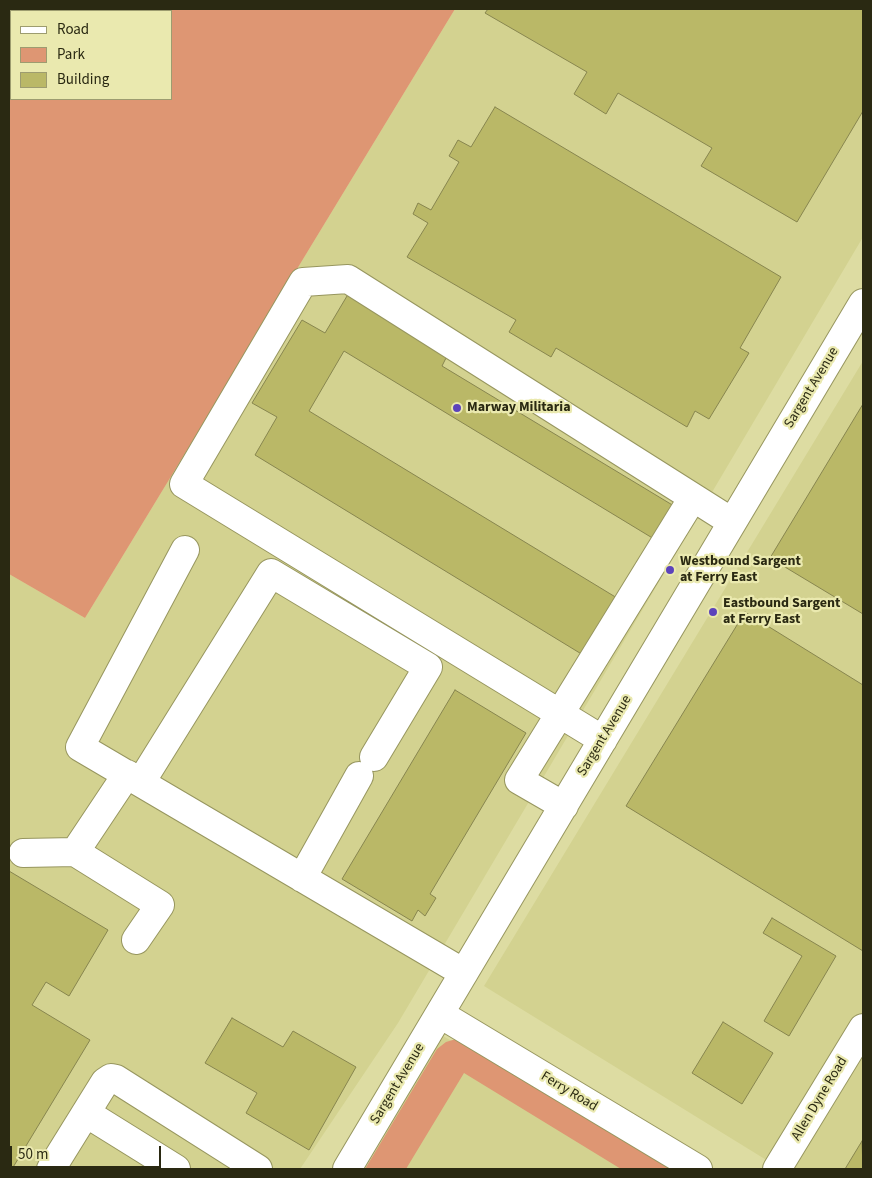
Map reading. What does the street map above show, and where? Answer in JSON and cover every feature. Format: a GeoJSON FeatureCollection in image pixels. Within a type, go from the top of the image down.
{"type":"FeatureCollection","features":[{"type":"Feature","properties":{"kind":"street"},"geometry":{"type":"LineString","coordinates":[[603,740],[184,484],[303,282],[348,279],[692,499],[732,522]]}},
{"type":"Feature","properties":{"kind":"street","name":"Sargent Avenue"},"geometry":{"type":"LineString","coordinates":[[347,1169],[863,303]]}},
{"type":"Feature","properties":{"kind":"street"},"geometry":{"type":"LineString","coordinates":[[564,806],[519,780],[692,499]]}},
{"type":"Feature","properties":{"kind":"street"},"geometry":{"type":"LineString","coordinates":[[185,550],[80,747],[464,973]]}},
{"type":"Feature","properties":{"kind":"street"},"geometry":{"type":"LineString","coordinates":[[75,852],[134,778],[271,573],[428,667],[366,767],[302,878]]}},
{"type":"Feature","properties":{"kind":"street"},"geometry":{"type":"LineString","coordinates":[[23,853],[75,852],[160,905],[136,940]]}},
{"type":"Feature","properties":{"kind":"street","name":"Ferry Road"},"geometry":{"type":"LineString","coordinates":[[440,1014],[698,1169]]}},
{"type":"Feature","properties":{"kind":"street","name":"Allen Dyne Road"},"geometry":{"type":"LineString","coordinates":[[778,1169],[863,1028]]}},
{"type":"Feature","properties":{"kind":"street"},"geometry":{"type":"LineString","coordinates":[[61,1166],[86,1113],[105,1082],[110,1078],[116,1079],[258,1169]]}},
{"type":"Feature","properties":{"kind":"street"},"geometry":{"type":"LineString","coordinates":[[86,1113],[176,1169]]}},
{"type":"Feature","properties":{"kind":"shaded area"},"geometry":{"type":"Polygon","coordinates":[[[455,9],[863,9],[863,237],[398,1023],[300,1169],[9,1169],[9,574],[85,618],[455,9]]]}},
{"type":"Feature","properties":{"kind":"shaded area"},"geometry":{"type":"Polygon","coordinates":[[[863,361],[863,1169],[781,1169],[484,986],[863,361]]]}},
{"type":"Feature","properties":{"kind":"shaded area"},"geometry":{"type":"Polygon","coordinates":[[[443,1036],[675,1169],[365,1169],[443,1036]]]}},
{"type":"Feature","properties":{"kind":"green space"},"geometry":{"type":"Polygon","coordinates":[[[9,9],[455,9],[85,618],[9,574],[9,9]]]}},
{"type":"Feature","properties":{"kind":"green space"},"geometry":{"type":"Polygon","coordinates":[[[456,1039],[676,1169],[621,1169],[464,1073],[406,1169],[365,1169],[437,1049],[446,1042],[456,1039]]]}},
{"type":"Feature","properties":{"kind":"building"},"geometry":{"type":"Polygon","coordinates":[[[488,9],[863,9],[863,111],[797,222],[701,166],[712,148],[618,93],[606,114],[574,94],[587,72],[485,13],[488,9]]]}},
{"type":"Feature","properties":{"kind":"building"},"geometry":{"type":"Polygon","coordinates":[[[495,107],[781,277],[740,348],[749,353],[709,419],[695,411],[687,427],[556,348],[551,357],[509,332],[516,320],[407,257],[428,223],[413,214],[418,203],[431,210],[459,162],[449,156],[458,140],[471,147],[495,107]]]}},
{"type":"Feature","properties":{"kind":"building"},"geometry":{"type":"Polygon","coordinates":[[[350,291],[449,352],[442,366],[679,509],[659,542],[344,351],[309,411],[622,601],[588,658],[255,455],[277,417],[252,403],[302,320],[325,333],[350,291]]]}},
{"type":"Feature","properties":{"kind":"building"},"geometry":{"type":"Polygon","coordinates":[[[863,404],[863,614],[770,558],[863,404]]]}},
{"type":"Feature","properties":{"kind":"building"},"geometry":{"type":"Polygon","coordinates":[[[745,612],[863,685],[863,951],[626,806],[745,612]]]}},
{"type":"Feature","properties":{"kind":"building"},"geometry":{"type":"Polygon","coordinates":[[[455,690],[526,733],[430,894],[436,898],[425,916],[418,910],[412,921],[342,879],[455,690]]]}},
{"type":"Feature","properties":{"kind":"building"},"geometry":{"type":"Polygon","coordinates":[[[9,871],[108,930],[69,996],[46,982],[32,1005],[90,1040],[12,1169],[9,1167],[9,871]]]}},
{"type":"Feature","properties":{"kind":"building"},"geometry":{"type":"Polygon","coordinates":[[[772,918],[836,956],[789,1036],[764,1021],[802,956],[763,933],[772,918]]]}},
{"type":"Feature","properties":{"kind":"building"},"geometry":{"type":"Polygon","coordinates":[[[232,1018],[283,1047],[293,1031],[356,1067],[309,1150],[246,1113],[257,1093],[205,1063],[232,1018]]]}},
{"type":"Feature","properties":{"kind":"building"},"geometry":{"type":"Polygon","coordinates":[[[723,1022],[773,1053],[742,1104],[692,1073],[723,1022]]]}},
{"type":"Feature","properties":{"kind":"building"},"geometry":{"type":"Polygon","coordinates":[[[862,1141],[863,1169],[845,1169],[862,1141]]]}},
{"type":"Feature","properties":{"kind":"place","name":"Marway Militaria"},"geometry":{"type":"Point","coordinates":[457,408]}},
{"type":"Feature","properties":{"kind":"place","name":"Westbound Sargent at Ferry East"},"geometry":{"type":"Point","coordinates":[670,570]}},
{"type":"Feature","properties":{"kind":"place","name":"Eastbound Sargent at Ferry East"},"geometry":{"type":"Point","coordinates":[713,612]}}]}
